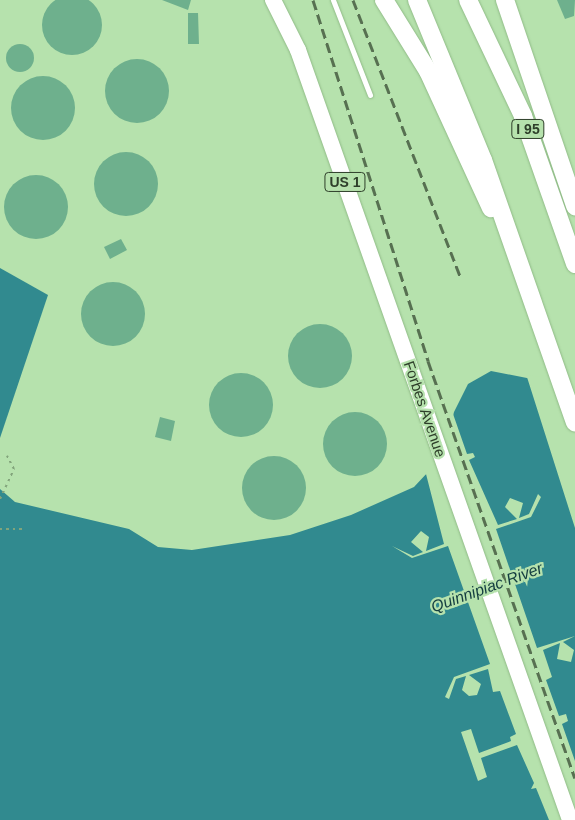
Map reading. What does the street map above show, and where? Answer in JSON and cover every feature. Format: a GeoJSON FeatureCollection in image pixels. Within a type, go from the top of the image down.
{"type":"FeatureCollection","features":[{"type":"Feature","properties":{"kind":"highway"},"geometry":{"type":"LineString","coordinates":[[384,0],[428,70],[530,288]]}},
{"type":"Feature","properties":{"kind":"highway"},"geometry":{"type":"LineString","coordinates":[[417,0],[530,288],[575,422]]}},
{"type":"Feature","properties":{"kind":"highway","name":"I 95"},"geometry":{"type":"LineString","coordinates":[[468,0],[523,116],[575,264]]}},
{"type":"Feature","properties":{"kind":"highway"},"geometry":{"type":"LineString","coordinates":[[494,0],[549,132]]}},
{"type":"Feature","properties":{"kind":"highway"},"geometry":{"type":"LineString","coordinates":[[505,0],[575,206]]}},
{"type":"Feature","properties":{"kind":"main road","name":"Forbes Avenue"},"geometry":{"type":"LineString","coordinates":[[274,0],[298,50],[570,820]]}},
{"type":"Feature","properties":{"kind":"lane"},"geometry":{"type":"LineString","coordinates":[[333,0],[370,95]]}},
{"type":"Feature","properties":{"kind":"path"},"geometry":{"type":"LineString","coordinates":[[0,498],[14,469],[7,456]]}},
{"type":"Feature","properties":{"kind":"path"},"geometry":{"type":"LineString","coordinates":[[0,529],[23,529]]}},
{"type":"Feature","properties":{"kind":"water"},"geometry":{"type":"Polygon","coordinates":[[[0,268],[48,295],[0,438],[0,268]]]}},
{"type":"Feature","properties":{"kind":"water","name":"Quinnipiac River"},"geometry":{"type":"Polygon","coordinates":[[[575,365],[575,820],[0,820],[0,489],[15,502],[129,529],[158,547],[192,550],[290,535],[351,515],[414,487],[443,456],[454,412],[468,384],[491,371],[537,380],[566,372],[575,365]]]}},
{"type":"Feature","properties":{"kind":"pier"},"geometry":{"type":"Polygon","coordinates":[[[575,362],[575,528],[526,374],[537,377],[565,370],[575,362]]]}},
{"type":"Feature","properties":{"kind":"pier"},"geometry":{"type":"Polygon","coordinates":[[[455,404],[452,411],[467,454],[473,453],[475,457],[469,460],[498,525],[517,519],[505,507],[510,498],[523,503],[519,518],[529,514],[538,494],[541,497],[531,517],[496,529],[537,648],[575,636],[563,642],[574,650],[571,662],[557,659],[560,643],[543,650],[552,677],[546,680],[559,716],[566,714],[568,721],[562,724],[575,761],[575,820],[549,820],[536,788],[531,789],[534,783],[517,745],[481,758],[487,777],[478,781],[461,732],[471,729],[479,753],[511,741],[510,737],[516,734],[500,691],[493,692],[488,669],[469,675],[481,684],[477,695],[469,696],[462,690],[466,676],[456,679],[449,699],[445,697],[454,677],[490,664],[448,546],[412,558],[392,546],[413,556],[423,552],[411,542],[421,531],[429,537],[426,551],[444,544],[426,474],[419,477],[441,455],[451,411],[455,404]]]}},
{"type":"Feature","properties":{"kind":"building"},"geometry":{"type":"Polygon","coordinates":[[[66,-5],[78,-5],[89,0],[97,8],[102,19],[100,37],[89,50],[78,55],[66,55],[55,50],[47,42],[42,31],[42,19],[47,8],[55,0],[66,-5]]]}},
{"type":"Feature","properties":{"kind":"building"},"geometry":{"type":"Polygon","coordinates":[[[162,0],[191,0],[188,10],[162,0]]]}},
{"type":"Feature","properties":{"kind":"building"},"geometry":{"type":"Polygon","coordinates":[[[557,0],[575,0],[574,16],[565,19],[557,0]]]}},
{"type":"Feature","properties":{"kind":"building"},"geometry":{"type":"Polygon","coordinates":[[[188,13],[198,13],[199,44],[188,44],[188,13]]]}},
{"type":"Feature","properties":{"kind":"building"},"geometry":{"type":"Polygon","coordinates":[[[20,44],[30,48],[34,58],[30,68],[20,72],[10,68],[6,58],[10,48],[20,44]]]}},
{"type":"Feature","properties":{"kind":"building"},"geometry":{"type":"Polygon","coordinates":[[[137,59],[155,65],[163,73],[169,91],[163,109],[155,117],[137,123],[119,117],[111,109],[105,91],[111,73],[119,65],[137,59]]]}},
{"type":"Feature","properties":{"kind":"building"},"geometry":{"type":"Polygon","coordinates":[[[43,76],[61,82],[69,90],[75,108],[69,126],[61,134],[43,140],[25,134],[17,126],[11,108],[17,90],[25,82],[43,76]]]}},
{"type":"Feature","properties":{"kind":"building"},"geometry":{"type":"Polygon","coordinates":[[[126,152],[144,158],[152,166],[158,184],[152,202],[144,210],[126,216],[108,210],[100,202],[94,184],[100,166],[108,158],[126,152]]]}},
{"type":"Feature","properties":{"kind":"building"},"geometry":{"type":"Polygon","coordinates":[[[36,175],[54,181],[62,189],[68,207],[62,225],[54,233],[36,239],[18,233],[10,225],[4,207],[10,189],[18,181],[36,175]]]}},
{"type":"Feature","properties":{"kind":"building"},"geometry":{"type":"Polygon","coordinates":[[[121,239],[127,250],[110,259],[104,247],[121,239]]]}},
{"type":"Feature","properties":{"kind":"building"},"geometry":{"type":"Polygon","coordinates":[[[113,282],[131,288],[139,296],[145,314],[139,332],[131,340],[113,346],[95,340],[87,332],[81,314],[87,296],[95,288],[113,282]]]}},
{"type":"Feature","properties":{"kind":"building"},"geometry":{"type":"Polygon","coordinates":[[[320,324],[338,330],[346,338],[352,356],[346,374],[338,382],[320,388],[302,382],[294,374],[288,356],[294,338],[302,330],[320,324]]]}},
{"type":"Feature","properties":{"kind":"building"},"geometry":{"type":"Polygon","coordinates":[[[241,373],[259,379],[267,387],[273,405],[267,423],[259,431],[241,437],[223,431],[215,423],[209,405],[215,387],[223,379],[241,373]]]}},
{"type":"Feature","properties":{"kind":"building"},"geometry":{"type":"Polygon","coordinates":[[[355,412],[373,418],[381,426],[387,444],[381,462],[373,470],[355,476],[337,470],[329,462],[323,444],[329,426],[337,418],[355,412]]]}},
{"type":"Feature","properties":{"kind":"building"},"geometry":{"type":"Polygon","coordinates":[[[160,417],[175,421],[171,441],[155,437],[160,417]]]}},
{"type":"Feature","properties":{"kind":"building"},"geometry":{"type":"Polygon","coordinates":[[[274,456],[292,462],[300,470],[306,488],[300,506],[292,514],[274,520],[256,514],[248,506],[242,488],[248,470],[256,462],[274,456]]]}},
{"type":"Feature","properties":{"kind":"railway"},"geometry":{"type":"LineString","coordinates":[[313,0],[428,361],[575,778]]}},
{"type":"Feature","properties":{"kind":"railway"},"geometry":{"type":"LineString","coordinates":[[353,0],[460,276]]}}]}
